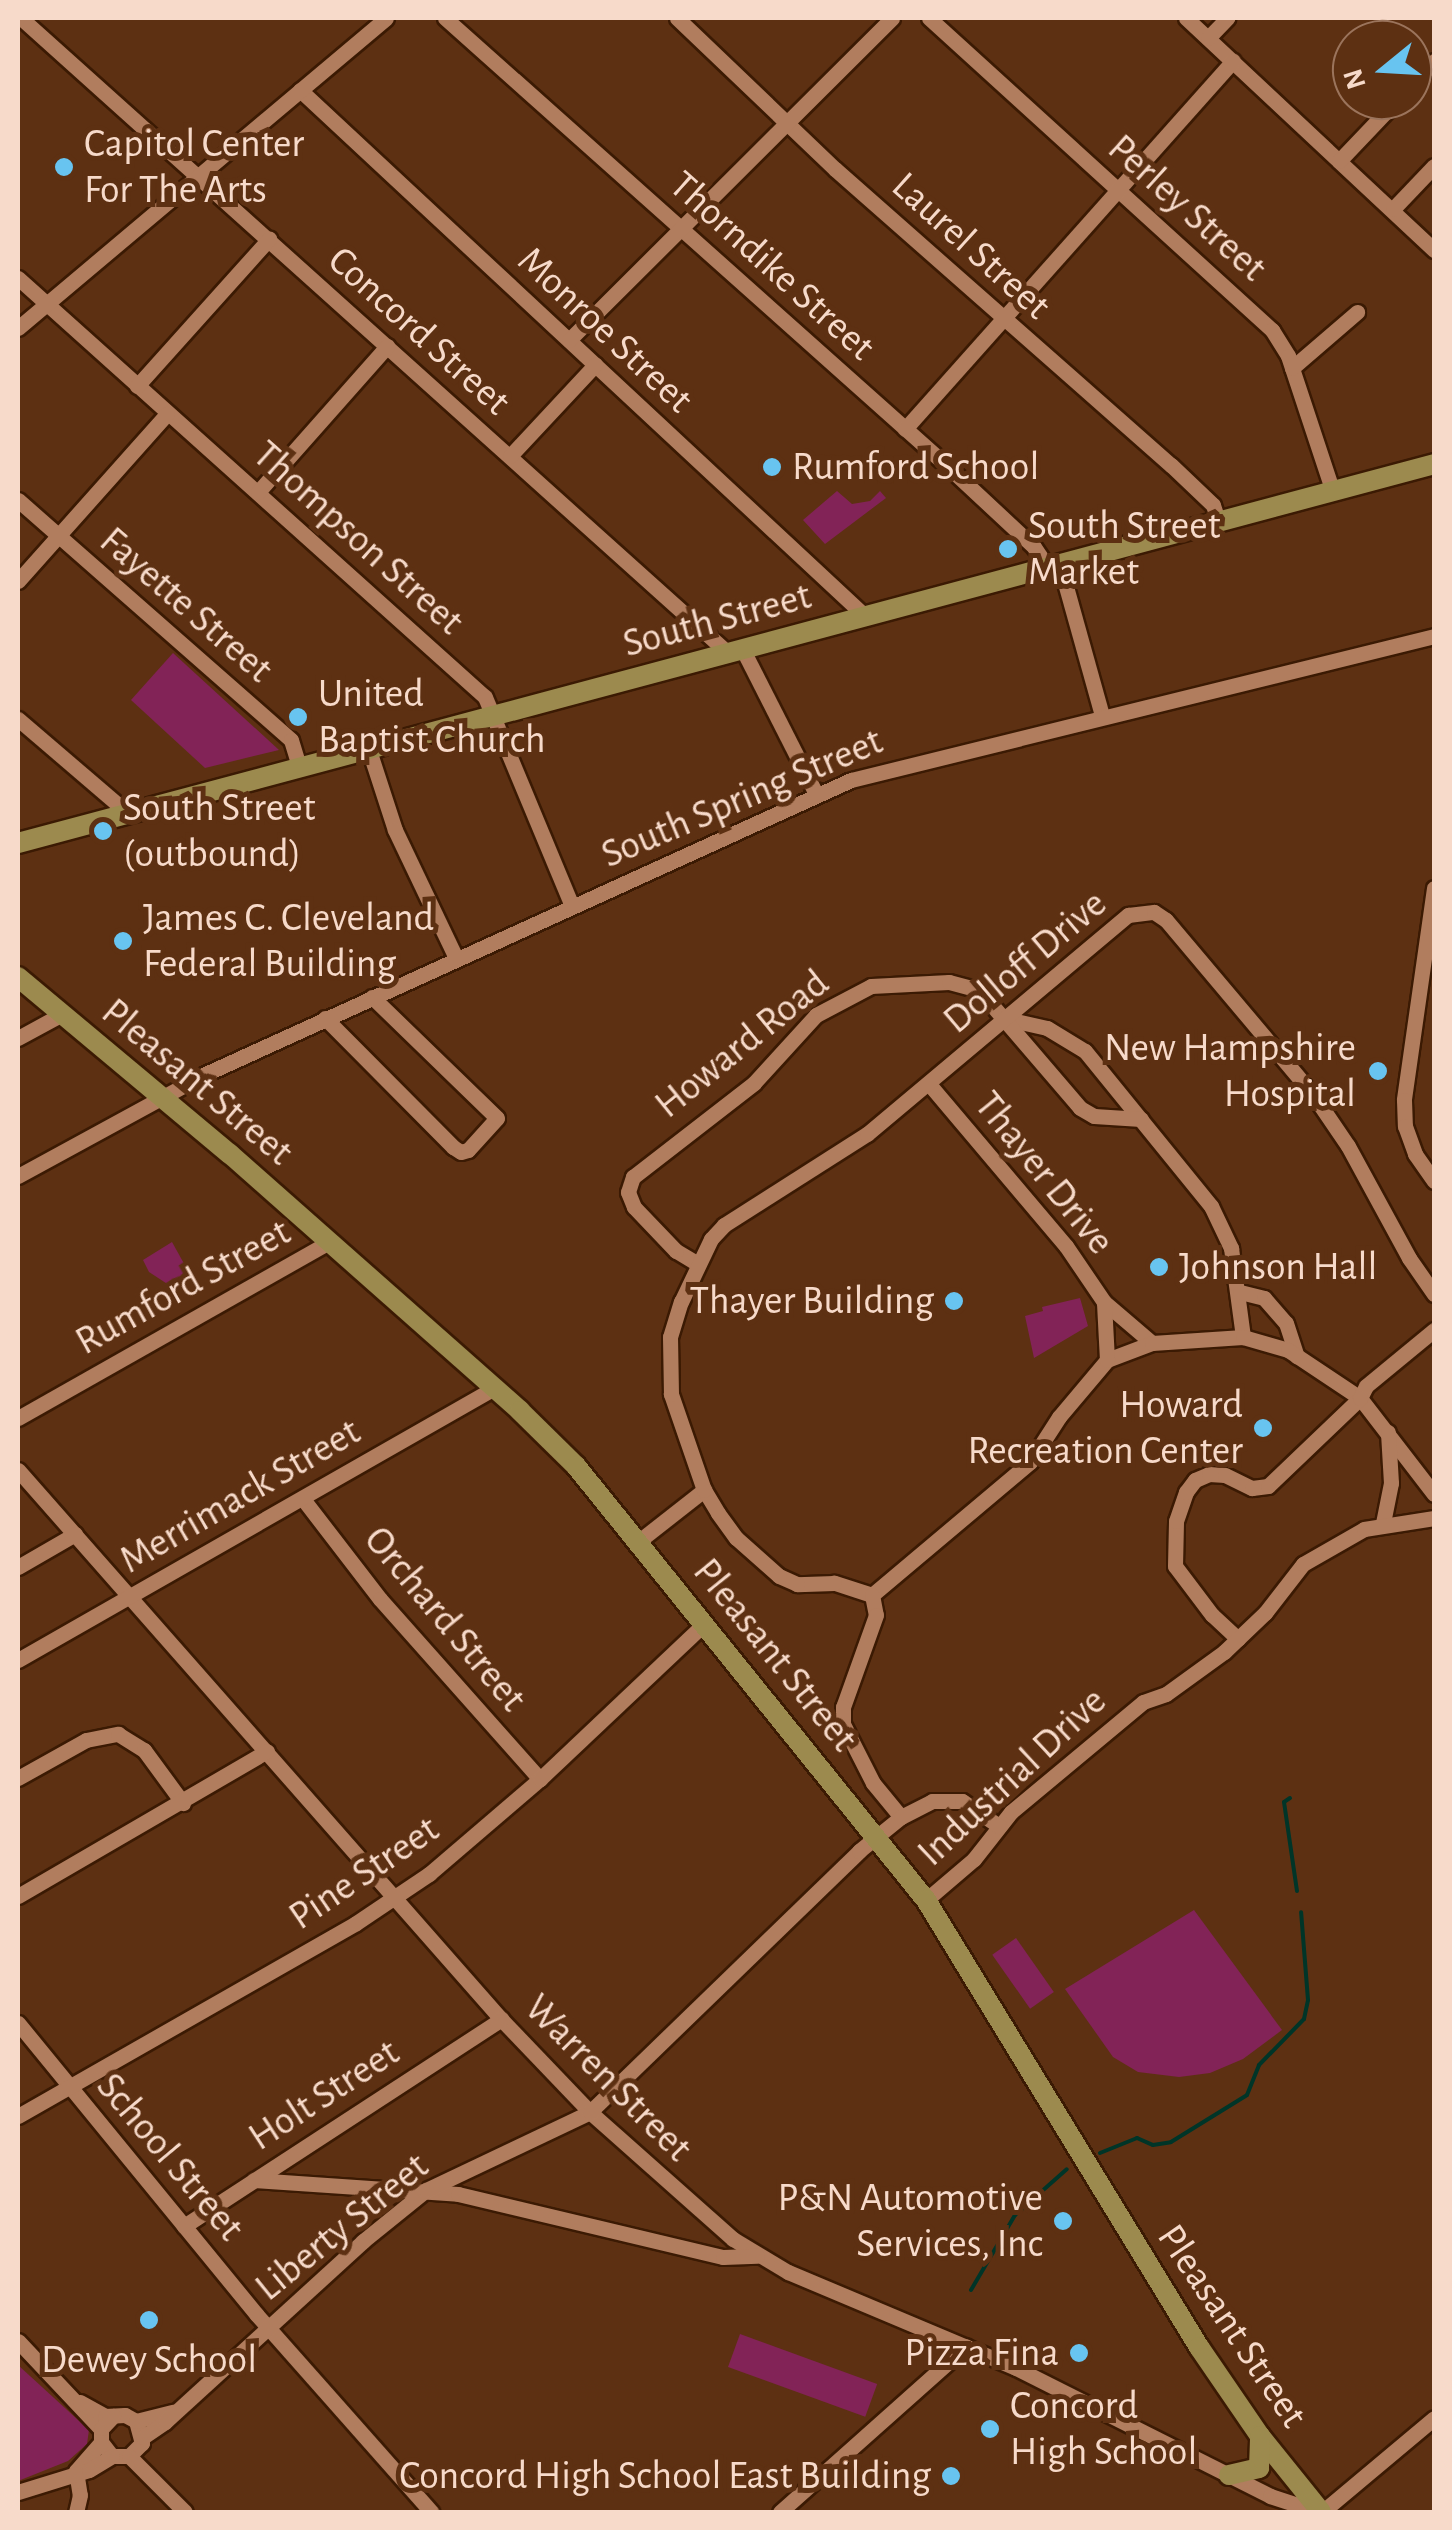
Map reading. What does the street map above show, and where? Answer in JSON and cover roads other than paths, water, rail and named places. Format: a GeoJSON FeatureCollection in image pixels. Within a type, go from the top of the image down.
{"type":"FeatureCollection","features":[{"type":"Feature","properties":{"kind":"main road","name":"South Street"},"geometry":{"type":"LineString","coordinates":[[18,842],[1434,464]]}},
{"type":"Feature","properties":{"kind":"main road","name":"Pleasant Street"},"geometry":{"type":"LineString","coordinates":[[18,977],[164,1095],[494,1388],[576,1466],[926,1900],[1199,2347],[1260,2436],[1321,2512]]}},
{"type":"Feature","properties":{"kind":"main road"},"geometry":{"type":"LineString","coordinates":[[1229,2475],[1259,2468],[1260,2436]]}},
{"type":"Feature","properties":{"kind":"street","name":"Concord Street"},"geometry":{"type":"LineString","coordinates":[[21,18],[510,456],[736,652],[816,794]]}},
{"type":"Feature","properties":{"kind":"street"},"geometry":{"type":"LineString","coordinates":[[18,328],[386,18]]}},
{"type":"Feature","properties":{"kind":"street","name":"Thorndike Street"},"geometry":{"type":"LineString","coordinates":[[445,18],[1054,566],[1102,716]]}},
{"type":"Feature","properties":{"kind":"street","name":"Laurel Street"},"geometry":{"type":"LineString","coordinates":[[677,18],[786,123],[1205,496],[1219,523]]}},
{"type":"Feature","properties":{"kind":"street"},"geometry":{"type":"LineString","coordinates":[[569,340],[892,18]]}},
{"type":"Feature","properties":{"kind":"street","name":"Perley Street"},"geometry":{"type":"LineString","coordinates":[[929,18],[1272,330],[1292,368],[1334,492]]}},
{"type":"Feature","properties":{"kind":"street"},"geometry":{"type":"LineString","coordinates":[[1186,18],[1434,250]]}},
{"type":"Feature","properties":{"kind":"street"},"geometry":{"type":"LineString","coordinates":[[1208,38],[1227,18]]}},
{"type":"Feature","properties":{"kind":"street"},"geometry":{"type":"LineString","coordinates":[[905,429],[1233,62]]}},
{"type":"Feature","properties":{"kind":"street","name":"Monroe Street"},"geometry":{"type":"LineString","coordinates":[[300,90],[866,616]]}},
{"type":"Feature","properties":{"kind":"street"},"geometry":{"type":"LineString","coordinates":[[1340,161],[1378,120]]}},
{"type":"Feature","properties":{"kind":"street"},"geometry":{"type":"LineString","coordinates":[[1393,210],[1434,166]]}},
{"type":"Feature","properties":{"kind":"street"},"geometry":{"type":"LineString","coordinates":[[137,386],[269,239]]}},
{"type":"Feature","properties":{"kind":"street","name":"Thompson Street"},"geometry":{"type":"LineString","coordinates":[[18,278],[472,684],[494,716],[572,906]]}},
{"type":"Feature","properties":{"kind":"street"},"geometry":{"type":"LineString","coordinates":[[1292,368],[1358,312]]}},
{"type":"Feature","properties":{"kind":"street"},"geometry":{"type":"LineString","coordinates":[[258,492],[387,346]]}},
{"type":"Feature","properties":{"kind":"street"},"geometry":{"type":"LineString","coordinates":[[510,456],[595,364]]}},
{"type":"Feature","properties":{"kind":"street"},"geometry":{"type":"LineString","coordinates":[[18,581],[167,414]]}},
{"type":"Feature","properties":{"kind":"street","name":"Fayette Street"},"geometry":{"type":"LineString","coordinates":[[18,500],[290,740],[299,767]]}},
{"type":"Feature","properties":{"kind":"street","name":"South Spring Street"},"geometry":{"type":"LineString","coordinates":[[18,1176],[164,1095],[816,794],[896,765],[1434,636]]}},
{"type":"Feature","properties":{"kind":"street"},"geometry":{"type":"LineString","coordinates":[[18,719],[129,814]]}},
{"type":"Feature","properties":{"kind":"street"},"geometry":{"type":"LineString","coordinates":[[369,750],[395,830],[456,958]]}},
{"type":"Feature","properties":{"kind":"street"},"geometry":{"type":"LineString","coordinates":[[1434,888],[1404,1100],[1405,1126],[1415,1154],[1434,1181]]}},
{"type":"Feature","properties":{"kind":"street","name":"Dolloff Drive"},"geometry":{"type":"LineString","coordinates":[[872,1594],[834,1584],[797,1584],[780,1576],[736,1538],[704,1490],[678,1419],[668,1368],[676,1317],[698,1264],[724,1225],[849,1146],[929,1084],[1128,915],[1154,912],[1177,932],[1314,1096],[1348,1146],[1409,1258],[1434,1294]]}},
{"type":"Feature","properties":{"kind":"street","name":"Howard Road"},"geometry":{"type":"LineString","coordinates":[[698,1264],[676,1251],[634,1207],[628,1192],[633,1177],[754,1084],[816,1014],[871,986],[949,982],[979,990],[1006,1019]]}},
{"type":"Feature","properties":{"kind":"street"},"geometry":{"type":"LineString","coordinates":[[325,1018],[461,1152],[483,1138],[497,1118],[372,997]]}},
{"type":"Feature","properties":{"kind":"street"},"geometry":{"type":"LineString","coordinates":[[18,1038],[62,1014]]}},
{"type":"Feature","properties":{"kind":"street"},"geometry":{"type":"LineString","coordinates":[[1006,1019],[1080,1108],[1094,1116],[1140,1118]]}},
{"type":"Feature","properties":{"kind":"street"},"geometry":{"type":"LineString","coordinates":[[1006,1019],[1047,1028],[1085,1051],[1212,1206],[1232,1248],[1243,1337]]}},
{"type":"Feature","properties":{"kind":"street","name":"Thayer Drive"},"geometry":{"type":"LineString","coordinates":[[929,1084],[1066,1246],[1104,1302],[1152,1343]]}},
{"type":"Feature","properties":{"kind":"street","name":"Rumford Street"},"geometry":{"type":"LineString","coordinates":[[18,1418],[329,1242]]}},
{"type":"Feature","properties":{"kind":"street"},"geometry":{"type":"LineString","coordinates":[[1240,1292],[1264,1298],[1286,1324],[1297,1356]]}},
{"type":"Feature","properties":{"kind":"street"},"geometry":{"type":"LineString","coordinates":[[1104,1302],[1106,1360]]}},
{"type":"Feature","properties":{"kind":"street"},"geometry":{"type":"LineString","coordinates":[[1238,1639],[1212,1615],[1175,1566],[1176,1521],[1186,1492],[1194,1480],[1209,1474],[1224,1475],[1252,1488],[1268,1486],[1360,1398],[1366,1386],[1434,1330]]}},
{"type":"Feature","properties":{"kind":"street"},"geometry":{"type":"LineString","coordinates":[[999,1826],[962,1800],[932,1802],[901,1817],[873,1783],[843,1724],[843,1706],[876,1614],[872,1594],[1030,1462],[1059,1417],[1106,1360],[1152,1343],[1243,1337],[1297,1356],[1360,1398],[1434,1494]]}},
{"type":"Feature","properties":{"kind":"street","name":"Merrimack Street"},"geometry":{"type":"LineString","coordinates":[[18,1660],[494,1388]]}},
{"type":"Feature","properties":{"kind":"street"},"geometry":{"type":"LineString","coordinates":[[1382,1523],[1390,1492],[1388,1432]]}},
{"type":"Feature","properties":{"kind":"street","name":"Warren Street"},"geometry":{"type":"LineString","coordinates":[[18,1470],[501,2019],[590,2112],[689,2203],[757,2256],[966,2346],[1294,2507],[1321,2512]]}},
{"type":"Feature","properties":{"kind":"street"},"geometry":{"type":"LineString","coordinates":[[639,1541],[704,1490]]}},
{"type":"Feature","properties":{"kind":"street","name":"Orchard Street"},"geometry":{"type":"LineString","coordinates":[[303,1499],[380,1599],[540,1780]]}},
{"type":"Feature","properties":{"kind":"street","name":"Industrial Drive"},"geometry":{"type":"LineString","coordinates":[[926,1900],[974,1859],[999,1826],[1143,1702],[1166,1694],[1238,1639],[1304,1564],[1329,1546],[1382,1523],[1434,1518]]}},
{"type":"Feature","properties":{"kind":"street"},"geometry":{"type":"LineString","coordinates":[[18,1567],[75,1534]]}},
{"type":"Feature","properties":{"kind":"street","name":"Pine Street"},"geometry":{"type":"LineString","coordinates":[[18,2116],[394,1898],[466,1845],[540,1780],[704,1625]]}},
{"type":"Feature","properties":{"kind":"street"},"geometry":{"type":"LineString","coordinates":[[18,1778],[86,1740],[118,1734],[144,1750],[183,1804]]}},
{"type":"Feature","properties":{"kind":"street"},"geometry":{"type":"LineString","coordinates":[[18,1896],[183,1804],[266,1752]]}},
{"type":"Feature","properties":{"kind":"street","name":"Liberty Street"},"geometry":{"type":"LineString","coordinates":[[18,2492],[89,2470],[131,2449],[426,2190],[590,2112],[901,1817]]}},
{"type":"Feature","properties":{"kind":"street","name":"Holt Street"},"geometry":{"type":"LineString","coordinates":[[184,2226],[501,2019]]}},
{"type":"Feature","properties":{"kind":"street","name":"School Street"},"geometry":{"type":"LineString","coordinates":[[18,2023],[268,2328],[432,2512]]}},
{"type":"Feature","properties":{"kind":"street"},"geometry":{"type":"LineString","coordinates":[[254,2180],[426,2190],[545,2212],[723,2257],[757,2256]]}},
{"type":"Feature","properties":{"kind":"street"},"geometry":{"type":"LineString","coordinates":[[18,2340],[105,2429],[131,2449],[186,2512]]}},
{"type":"Feature","properties":{"kind":"street"},"geometry":{"type":"LineString","coordinates":[[780,2512],[966,2346]]}},
{"type":"Feature","properties":{"kind":"street","name":"Liberty Street"},"geometry":{"type":"LineString","coordinates":[[136,2421],[173,2412]]}},
{"type":"Feature","properties":{"kind":"street"},"geometry":{"type":"LineString","coordinates":[[105,2429],[126,2415],[136,2421],[131,2449]]}},
{"type":"Feature","properties":{"kind":"street"},"geometry":{"type":"LineString","coordinates":[[1321,2512],[1434,2418]]}},
{"type":"Feature","properties":{"kind":"street","name":"Liberty Street"},"geometry":{"type":"LineString","coordinates":[[76,2471],[105,2429]]}},
{"type":"Feature","properties":{"kind":"street"},"geometry":{"type":"LineString","coordinates":[[76,2471],[80,2495],[76,2512]]}},
{"type":"Feature","properties":{"kind":"waterway"},"geometry":{"type":"LineString","coordinates":[[1290,1798],[1284,1802],[1297,1891]]}},
{"type":"Feature","properties":{"kind":"waterway"},"geometry":{"type":"LineString","coordinates":[[1100,2153],[1137,2138],[1153,2145],[1171,2142],[1247,2095],[1259,2065],[1304,2019],[1308,2000],[1301,1912]]}},
{"type":"Feature","properties":{"kind":"waterway"},"geometry":{"type":"LineString","coordinates":[[971,2290],[1015,2215],[1067,2169]]}},
{"type":"Feature","properties":{"kind":"place","name":"Capitol Center For The Arts"},"geometry":{"type":"Point","coordinates":[64,167]}},
{"type":"Feature","properties":{"kind":"place","name":"Rumford School"},"geometry":{"type":"Point","coordinates":[772,467]}},
{"type":"Feature","properties":{"kind":"place","name":"South Street Market"},"geometry":{"type":"Point","coordinates":[1008,549]}},
{"type":"Feature","properties":{"kind":"place","name":"United Baptist Church"},"geometry":{"type":"Point","coordinates":[298,717]}},
{"type":"Feature","properties":{"kind":"place","name":"South Street (outbound)"},"geometry":{"type":"Point","coordinates":[103,831]}},
{"type":"Feature","properties":{"kind":"place","name":"James C. Cleveland Federal Building"},"geometry":{"type":"Point","coordinates":[123,941]}},
{"type":"Feature","properties":{"kind":"place","name":"New Hampshire Hospital"},"geometry":{"type":"Point","coordinates":[1378,1071]}},
{"type":"Feature","properties":{"kind":"place","name":"Johnson Hall"},"geometry":{"type":"Point","coordinates":[1159,1267]}},
{"type":"Feature","properties":{"kind":"place","name":"Thayer Building"},"geometry":{"type":"Point","coordinates":[954,1301]}},
{"type":"Feature","properties":{"kind":"place","name":"Howard Recreation Center"},"geometry":{"type":"Point","coordinates":[1263,1428]}},
{"type":"Feature","properties":{"kind":"place","name":"P&N Automotive Services, Inc"},"geometry":{"type":"Point","coordinates":[1063,2221]}},
{"type":"Feature","properties":{"kind":"place","name":"Dewey School"},"geometry":{"type":"Point","coordinates":[149,2320]}},
{"type":"Feature","properties":{"kind":"place","name":"Pizza Fina"},"geometry":{"type":"Point","coordinates":[1079,2353]}},
{"type":"Feature","properties":{"kind":"place","name":"Concord High School"},"geometry":{"type":"Point","coordinates":[990,2429]}},
{"type":"Feature","properties":{"kind":"place","name":"Concord High School East Building"},"geometry":{"type":"Point","coordinates":[951,2476]}}]}
